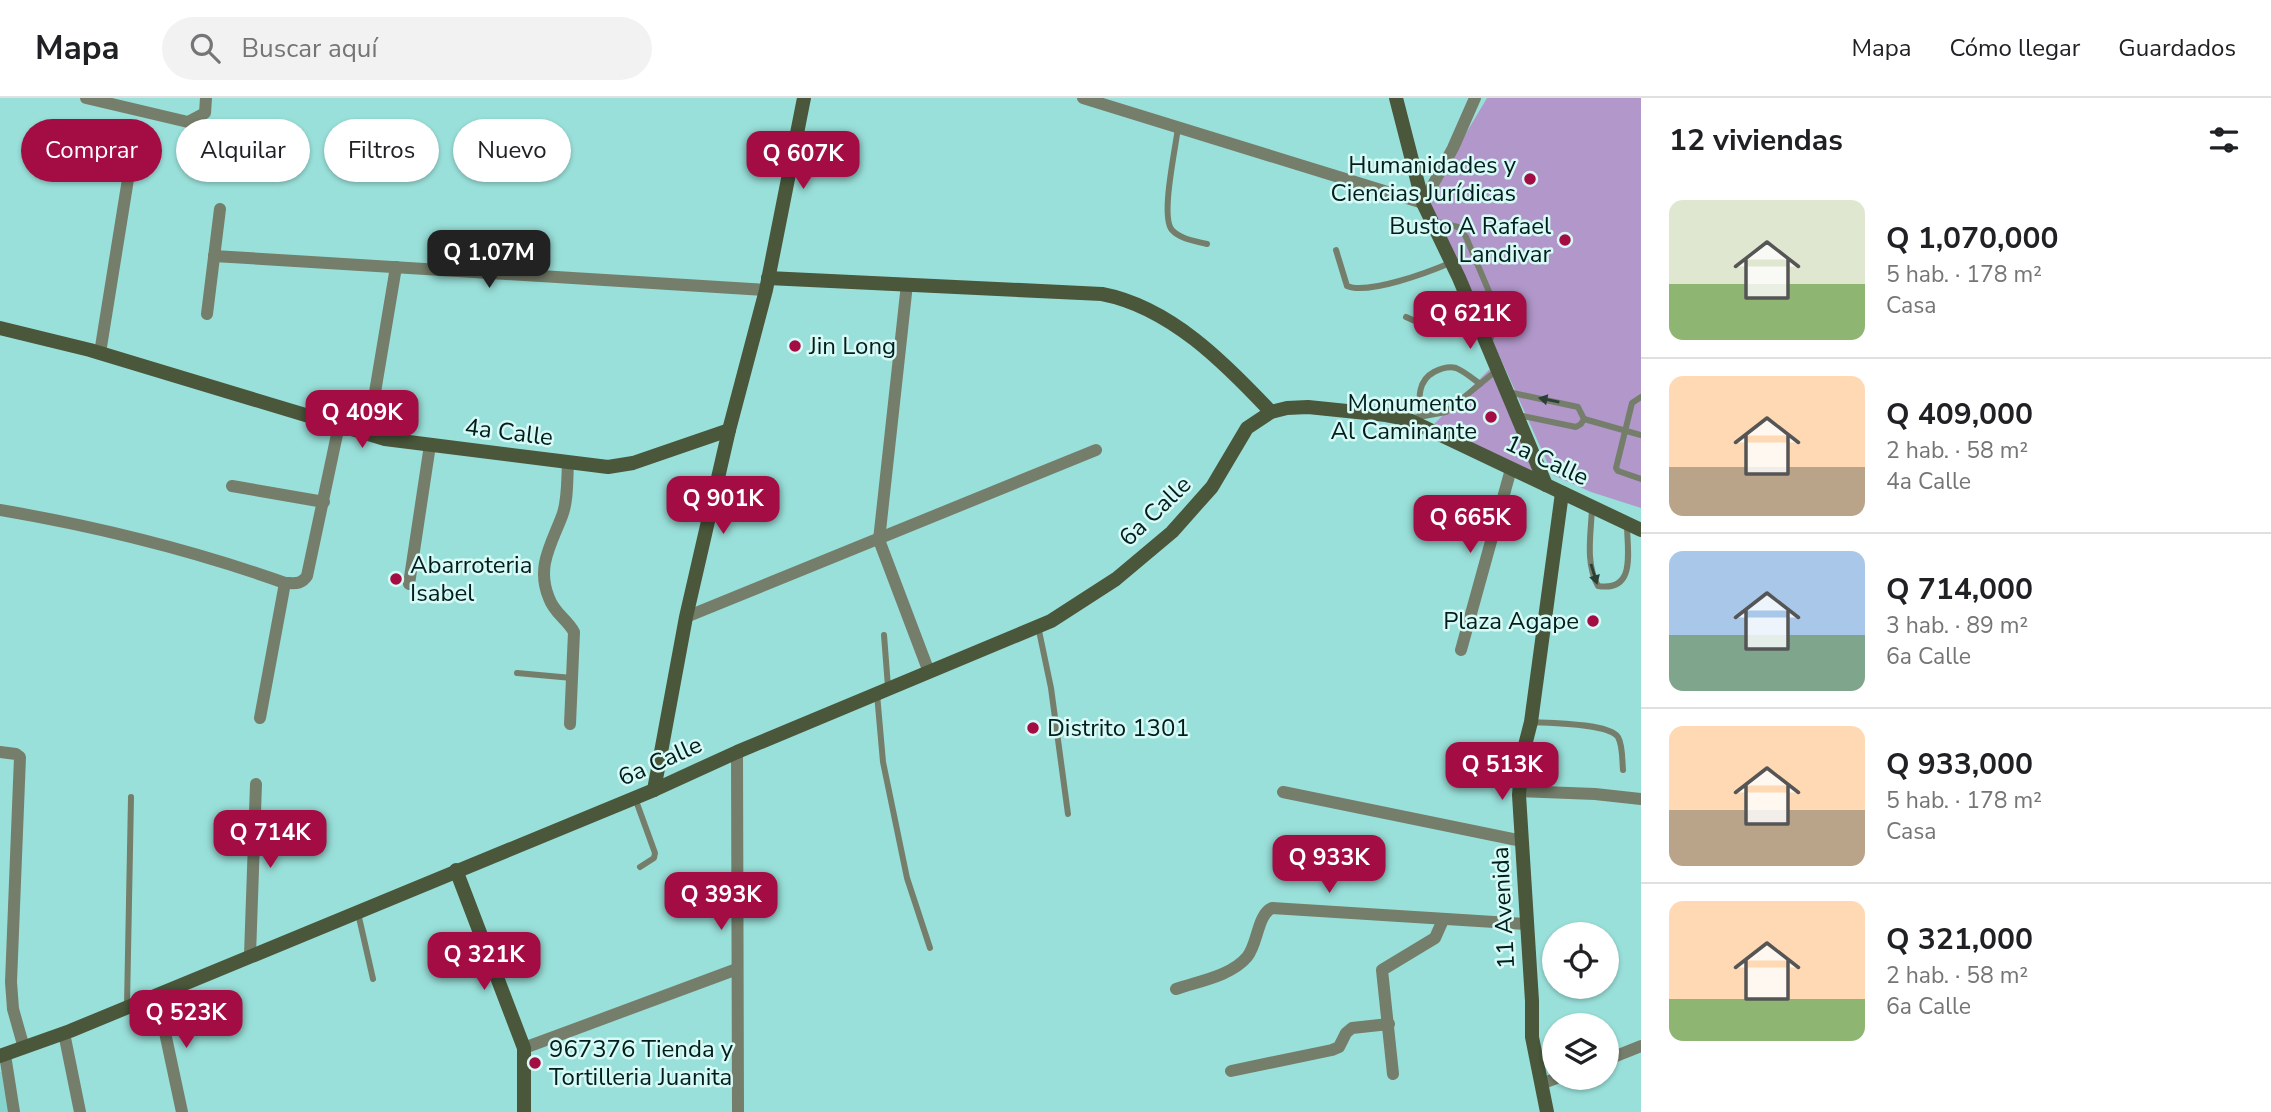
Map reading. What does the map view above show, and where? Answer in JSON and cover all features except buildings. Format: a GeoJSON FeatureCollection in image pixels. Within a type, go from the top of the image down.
{"type":"FeatureCollection","features":[{"type":"Feature","properties":{"kind":"street"},"geometry":{"type":"LineString","coordinates":[[86,98],[187,122],[205,113],[206,98]]}},
{"type":"Feature","properties":{"kind":"street"},"geometry":{"type":"LineString","coordinates":[[654,790],[686,617],[729,430],[767,284],[804,98]]}},
{"type":"Feature","properties":{"kind":"street"},"geometry":{"type":"LineString","coordinates":[[1083,98],[1423,203]]}},
{"type":"Feature","properties":{"kind":"street"},"geometry":{"type":"LineString","coordinates":[[1396,98],[1423,203],[1546,485]]}},
{"type":"Feature","properties":{"kind":"street"},"geometry":{"type":"LineString","coordinates":[[1423,203],[1453,148],[1475,98]]}},
{"type":"Feature","properties":{"kind":"street"},"geometry":{"type":"LineString","coordinates":[[100,353],[128,182]]}},
{"type":"Feature","properties":{"kind":"street"},"geometry":{"type":"LineString","coordinates":[[207,314],[220,209]]}},
{"type":"Feature","properties":{"kind":"street"},"geometry":{"type":"LineString","coordinates":[[214,256],[767,284],[907,284],[1102,294],[1125,298],[1146,307],[1204,348],[1271,412]]}},
{"type":"Feature","properties":{"kind":"street"},"geometry":{"type":"LineString","coordinates":[[368,434],[396,267]]}},
{"type":"Feature","properties":{"kind":"street"},"geometry":{"type":"LineString","coordinates":[[907,284],[879,540],[929,673]]}},
{"type":"Feature","properties":{"kind":"street","name":"4a Calle"},"geometry":{"type":"LineString","coordinates":[[0,328],[100,353],[384,439],[608,467],[634,463],[729,430]]}},
{"type":"Feature","properties":{"kind":"street","name":"1a Calle"},"geometry":{"type":"LineString","coordinates":[[1271,412],[1308,407],[1413,418],[1511,469],[1634,526]]}},
{"type":"Feature","properties":{"kind":"street","name":"6a Calle"},"geometry":{"type":"LineString","coordinates":[[2,1056],[64,1033],[635,798],[737,752],[1051,621],[1116,579],[1172,532],[1212,487],[1247,428],[1271,412]]}},
{"type":"Feature","properties":{"kind":"street"},"geometry":{"type":"LineString","coordinates":[[0,510],[127,537],[285,583],[298,584],[307,576],[339,425]]}},
{"type":"Feature","properties":{"kind":"street"},"geometry":{"type":"LineString","coordinates":[[409,584],[430,445]]}},
{"type":"Feature","properties":{"kind":"street"},"geometry":{"type":"LineString","coordinates":[[686,617],[1096,450]]}},
{"type":"Feature","properties":{"kind":"street"},"geometry":{"type":"LineString","coordinates":[[568,463],[564,510],[551,541],[543,580],[553,609],[574,632],[570,724]]}},
{"type":"Feature","properties":{"kind":"street"},"geometry":{"type":"LineString","coordinates":[[1461,650],[1511,469]]}},
{"type":"Feature","properties":{"kind":"street"},"geometry":{"type":"LineString","coordinates":[[232,486],[324,502]]}},
{"type":"Feature","properties":{"kind":"street","name":"11 Avenida"},"geometry":{"type":"LineString","coordinates":[[1548,1112],[1532,1037],[1519,791],[1562,493]]}},
{"type":"Feature","properties":{"kind":"street"},"geometry":{"type":"LineString","coordinates":[[260,718],[285,583]]}},
{"type":"Feature","properties":{"kind":"street"},"geometry":{"type":"LineString","coordinates":[[0,752],[20,757],[6,918],[6,947],[12,1002],[24,1048]]}},
{"type":"Feature","properties":{"kind":"street"},"geometry":{"type":"LineString","coordinates":[[737,752],[738,1112]]}},
{"type":"Feature","properties":{"kind":"street"},"geometry":{"type":"LineString","coordinates":[[250,955],[256,784]]}},
{"type":"Feature","properties":{"kind":"street"},"geometry":{"type":"LineString","coordinates":[[1519,791],[1641,799]]}},
{"type":"Feature","properties":{"kind":"street"},"geometry":{"type":"LineString","coordinates":[[1283,793],[1522,841]]}},
{"type":"Feature","properties":{"kind":"street"},"geometry":{"type":"LineString","coordinates":[[456,870],[524,1048],[524,1112]]}},
{"type":"Feature","properties":{"kind":"street"},"geometry":{"type":"LineString","coordinates":[[1176,989],[1237,967],[1250,954],[1269,909],[1526,924]]}},
{"type":"Feature","properties":{"kind":"street"},"geometry":{"type":"LineString","coordinates":[[1393,1074],[1382,971],[1435,937],[1443,920]]}},
{"type":"Feature","properties":{"kind":"street"},"geometry":{"type":"LineString","coordinates":[[524,1048],[737,969]]}},
{"type":"Feature","properties":{"kind":"street"},"geometry":{"type":"LineString","coordinates":[[157,995],[182,1112]]}},
{"type":"Feature","properties":{"kind":"street"},"geometry":{"type":"LineString","coordinates":[[1231,1071],[1332,1050],[1339,1047],[1346,1033],[1352,1028],[1389,1024]]}},
{"type":"Feature","properties":{"kind":"street"},"geometry":{"type":"LineString","coordinates":[[64,1033],[80,1112]]}},
{"type":"Feature","properties":{"kind":"street"},"geometry":{"type":"LineString","coordinates":[[1619,1055],[1641,1046]]}},
{"type":"Feature","properties":{"kind":"street"},"geometry":{"type":"LineString","coordinates":[[2,1056],[14,1112]]}},
{"type":"Feature","properties":{"kind":"lane"},"geometry":{"type":"LineString","coordinates":[[1178,128],[1167,213],[1169,227],[1177,235],[1207,244]]}},
{"type":"Feature","properties":{"kind":"lane"},"geometry":{"type":"LineString","coordinates":[[1431,221],[1458,228],[1466,237],[1495,306],[1497,325],[1487,346]]}},
{"type":"Feature","properties":{"kind":"lane"},"geometry":{"type":"LineString","coordinates":[[1336,250],[1343,277],[1347,286],[1352,288],[1367,288],[1451,262]]}},
{"type":"Feature","properties":{"kind":"lane"},"geometry":{"type":"LineString","coordinates":[[1406,317],[1422,325],[1436,327],[1478,325]]}},
{"type":"Feature","properties":{"kind":"lane"},"geometry":{"type":"LineString","coordinates":[[1480,384],[1456,368],[1441,369],[1427,376],[1422,383],[1413,418],[1446,412],[1480,384],[1497,370]]}},
{"type":"Feature","properties":{"kind":"lane"},"geometry":{"type":"LineString","coordinates":[[1506,391],[1578,407],[1584,419],[1641,435]]}},
{"type":"Feature","properties":{"kind":"lane"},"geometry":{"type":"LineString","coordinates":[[1641,397],[1632,403],[1616,468],[1641,478]]}},
{"type":"Feature","properties":{"kind":"lane"},"geometry":{"type":"LineString","coordinates":[[1516,415],[1576,427],[1584,419]]}},
{"type":"Feature","properties":{"kind":"lane"},"geometry":{"type":"LineString","coordinates":[[1592,506],[1591,574],[1598,586],[1610,588],[1621,584],[1626,576],[1634,526]]}},
{"type":"Feature","properties":{"kind":"lane"},"geometry":{"type":"LineString","coordinates":[[1038,626],[1051,688],[1068,814]]}},
{"type":"Feature","properties":{"kind":"lane"},"geometry":{"type":"LineString","coordinates":[[884,635],[883,762],[908,878],[930,948]]}},
{"type":"Feature","properties":{"kind":"lane"},"geometry":{"type":"LineString","coordinates":[[517,673],[572,678]]}},
{"type":"Feature","properties":{"kind":"lane"},"geometry":{"type":"LineString","coordinates":[[1531,722],[1601,728],[1614,733],[1619,740],[1623,770]]}},
{"type":"Feature","properties":{"kind":"lane"},"geometry":{"type":"LineString","coordinates":[[127,1007],[131,797]]}},
{"type":"Feature","properties":{"kind":"lane"},"geometry":{"type":"LineString","coordinates":[[635,798],[655,853],[654,858],[640,867]]}},
{"type":"Feature","properties":{"kind":"lane"},"geometry":{"type":"LineString","coordinates":[[358,911],[373,979]]}},
{"type":"Feature","properties":{"kind":"shaded area"},"geometry":{"type":"Polygon","coordinates":[[[1487,98],[1641,98],[1641,508],[1591,492],[1553,475],[1431,204],[1456,150],[1487,98]]]}},
{"type":"Feature","properties":{"kind":"shaded area"},"geometry":{"type":"Polygon","coordinates":[[[1494,365],[1540,479],[1432,426],[1494,365]]]}},
{"type":"Feature","properties":{"kind":"shaded area"},"geometry":{"type":"Polygon","coordinates":[[[2,1072],[9,1112],[0,1112],[2,1072]]]}},
{"type":"Feature","properties":{"kind":"place","name":"Humanidades y Ciencias Jurídicas"},"geometry":{"type":"Point","coordinates":[1530,179]}},
{"type":"Feature","properties":{"kind":"place","name":"Busto A Rafael Landivar"},"geometry":{"type":"Point","coordinates":[1565,240]}},
{"type":"Feature","properties":{"kind":"place","name":"Jin Long"},"geometry":{"type":"Point","coordinates":[795,346]}},
{"type":"Feature","properties":{"kind":"place","name":"Monumento Al Caminante"},"geometry":{"type":"Point","coordinates":[1491,417]}},
{"type":"Feature","properties":{"kind":"place","name":"Abarroteria Isabel"},"geometry":{"type":"Point","coordinates":[396,579]}},
{"type":"Feature","properties":{"kind":"place","name":"Plaza Agape"},"geometry":{"type":"Point","coordinates":[1593,621]}},
{"type":"Feature","properties":{"kind":"place","name":"Distrito 1301"},"geometry":{"type":"Point","coordinates":[1033,728]}},
{"type":"Feature","properties":{"kind":"place","name":"967376 Tienda y Tortilleria Juanita"},"geometry":{"type":"Point","coordinates":[535,1063]}}]}
